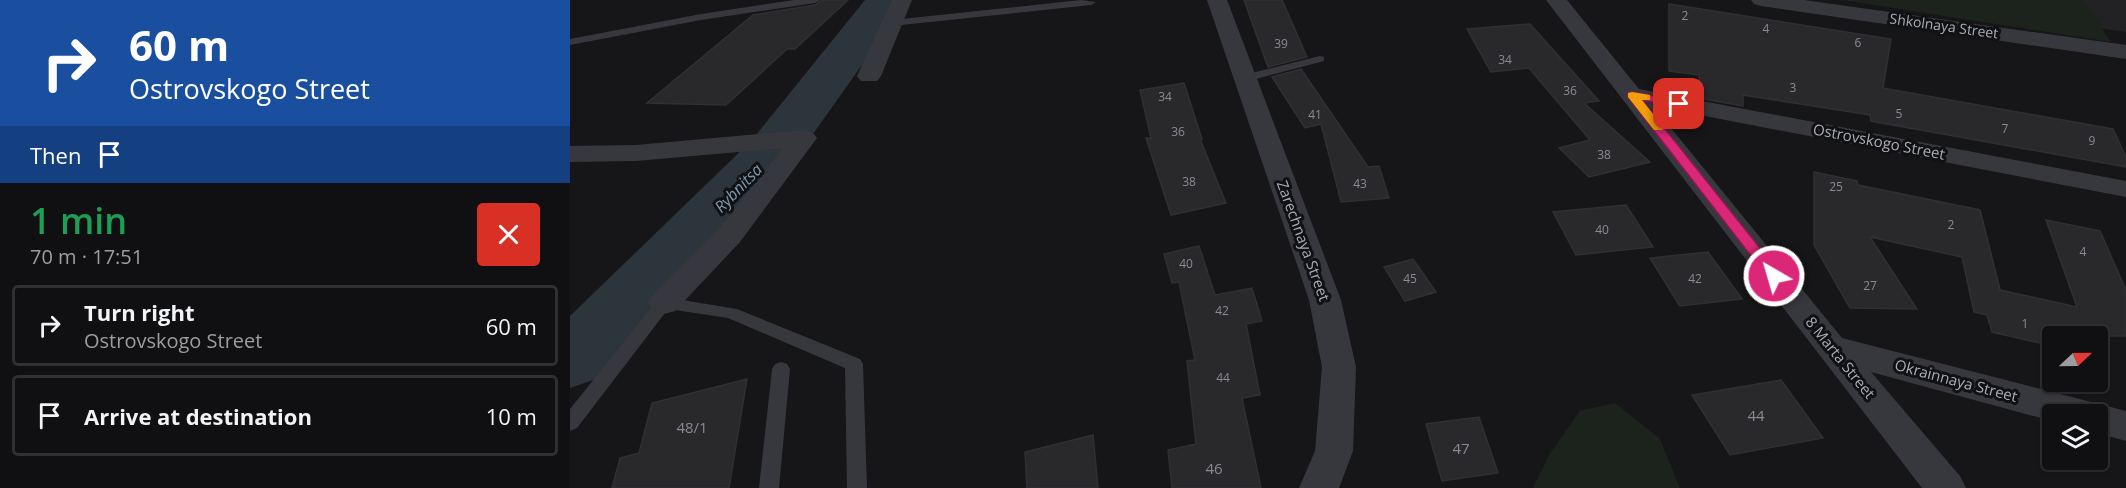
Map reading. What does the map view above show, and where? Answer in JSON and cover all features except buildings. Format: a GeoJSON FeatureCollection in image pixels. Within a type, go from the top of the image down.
{"type":"FeatureCollection","features":[{"type":"Feature","properties":{"kind":"street"},"geometry":{"type":"LineString","coordinates":[[869,76],[902,0]]}},
{"type":"Feature","properties":{"kind":"street","name":"Zarechnaya Street"},"geometry":{"type":"LineString","coordinates":[[1217,0],[1325,300],[1340,367],[1334,450],[1319,488]]}},
{"type":"Feature","properties":{"kind":"street","name":"8 Marta Street"},"geometry":{"type":"LineString","coordinates":[[1556,0],[1831,348],[1946,488]]}},
{"type":"Feature","properties":{"kind":"street","name":"Shkolnaya Street"},"geometry":{"type":"LineString","coordinates":[[1761,0],[2126,51]]}},
{"type":"Feature","properties":{"kind":"street","name":"Ostrovskogo Street"},"geometry":{"type":"LineString","coordinates":[[1632,95],[2126,189]]}},
{"type":"Feature","properties":{"kind":"street"},"geometry":{"type":"LineString","coordinates":[[570,154],[636,153],[804,138],[730,235],[664,303]]}},
{"type":"Feature","properties":{"kind":"street","name":"Okrainnaya Street"},"geometry":{"type":"LineString","coordinates":[[1831,348],[2043,404]]}},
{"type":"Feature","properties":{"kind":"street"},"geometry":{"type":"LineString","coordinates":[[2108,421],[2126,426]]}},
{"type":"Feature","properties":{"kind":"lane"},"geometry":{"type":"LineString","coordinates":[[570,42],[701,16],[815,0]]}},
{"type":"Feature","properties":{"kind":"lane"},"geometry":{"type":"LineString","coordinates":[[892,23],[1091,2]]}},
{"type":"Feature","properties":{"kind":"lane"},"geometry":{"type":"LineString","coordinates":[[1244,78],[1320,59]]}},
{"type":"Feature","properties":{"kind":"lane"},"geometry":{"type":"LineString","coordinates":[[570,423],[664,303],[731,313],[854,363],[856,488]]}},
{"type":"Feature","properties":{"kind":"lane"},"geometry":{"type":"LineString","coordinates":[[769,488],[781,369]]}},
{"type":"Feature","properties":{"kind":"shaded area"},"geometry":{"type":"Polygon","coordinates":[[[1843,0],[2083,0],[2111,42],[1843,0]]]}},
{"type":"Feature","properties":{"kind":"shaded area"},"geometry":{"type":"Polygon","coordinates":[[[1915,0],[2126,0],[2126,32],[1915,0]]]}},
{"type":"Feature","properties":{"kind":"shaded area"},"geometry":{"type":"Polygon","coordinates":[[[1615,403],[1660,439],[1680,488],[1533,488],[1549,455],[1580,411],[1615,403]]]}},
{"type":"Feature","properties":{"kind":"waterway","name":"Rybnitsa"},"geometry":{"type":"LineString","coordinates":[[570,360],[771,153],[887,0]]}},
{"type":"Feature","properties":{"kind":"slow traffic"},"geometry":{"type":"LineString","coordinates":[[1646,97],[1632,95],[1658,128]]}},
{"type":"Feature","properties":{"kind":"route"},"geometry":{"type":"LineString","coordinates":[[1679,104],[1632,95],[1774,276]]}}]}
